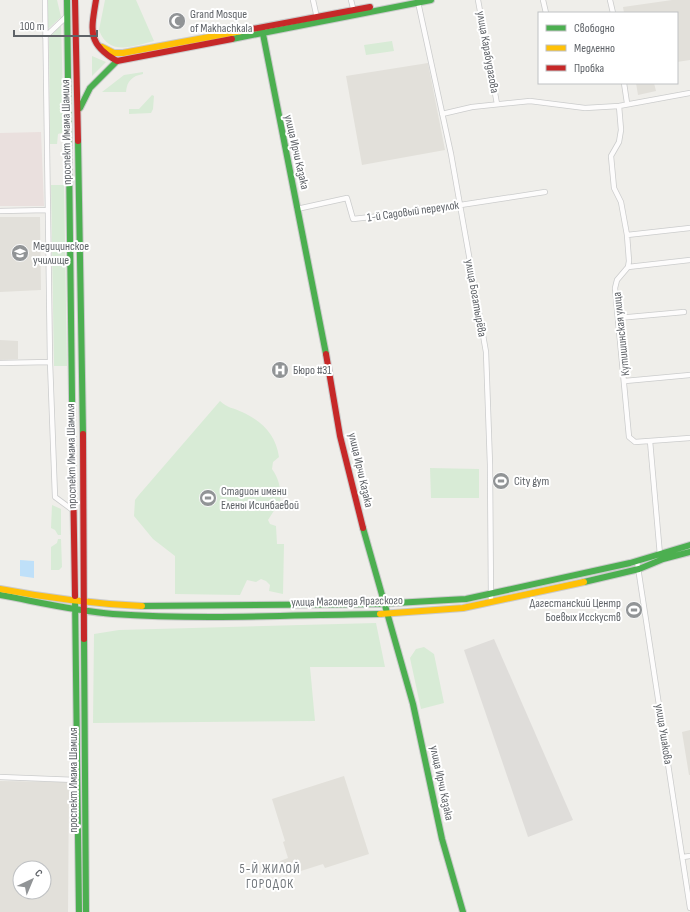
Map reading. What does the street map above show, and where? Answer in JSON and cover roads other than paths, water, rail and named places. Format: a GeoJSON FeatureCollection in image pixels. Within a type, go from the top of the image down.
{"type":"FeatureCollection","features":[{"type":"Feature","properties":{"kind":"main road","name":"проспект Имама Шамиля"},"geometry":{"type":"LineString","coordinates":[[67,0],[76,780],[79,912]]}},
{"type":"Feature","properties":{"kind":"main road","name":"проспект Имама Шамиля"},"geometry":{"type":"LineString","coordinates":[[75,0],[84,601],[86,912]]}},
{"type":"Feature","properties":{"kind":"main road"},"geometry":{"type":"LineString","coordinates":[[96,0],[92,27],[96,47],[103,54],[117,61]]}},
{"type":"Feature","properties":{"kind":"main road"},"geometry":{"type":"LineString","coordinates":[[100,0],[95,28],[96,36],[100,45],[107,51],[114,53],[318,20],[401,0]]}},
{"type":"Feature","properties":{"kind":"main road"},"geometry":{"type":"LineString","coordinates":[[354,12],[431,0]]}},
{"type":"Feature","properties":{"kind":"main road"},"geometry":{"type":"LineString","coordinates":[[78,124],[82,99],[93,84],[117,61],[262,30]]}},
{"type":"Feature","properties":{"kind":"main road","name":"улица Ирчи Казака"},"geometry":{"type":"LineString","coordinates":[[262,30],[280,128],[318,308],[344,453],[426,754],[440,831],[463,912]]}},
{"type":"Feature","properties":{"kind":"main road","name":"улица Магомеда Ярагского"},"geometry":{"type":"LineString","coordinates":[[0,589],[75,600],[151,606],[386,604],[466,600],[491,598],[594,580],[639,569],[661,556],[690,545]]}},
{"type":"Feature","properties":{"kind":"main road","name":"улица Магомеда Ярагского"},"geometry":{"type":"LineString","coordinates":[[0,595],[83,611],[108,614],[181,616],[388,613],[463,608],[491,598],[637,561],[690,552]]}},
{"type":"Feature","properties":{"kind":"street"},"geometry":{"type":"LineString","coordinates":[[44,0],[50,362],[55,497],[74,511]]}},
{"type":"Feature","properties":{"kind":"street"},"geometry":{"type":"LineString","coordinates":[[313,0],[318,20]]}},
{"type":"Feature","properties":{"kind":"street"},"geometry":{"type":"LineString","coordinates":[[351,0],[354,12]]}},
{"type":"Feature","properties":{"kind":"street","name":"улица Карабудагова"},"geometry":{"type":"LineString","coordinates":[[478,0],[497,104]]}},
{"type":"Feature","properties":{"kind":"street"},"geometry":{"type":"LineString","coordinates":[[543,0],[546,12]]}},
{"type":"Feature","properties":{"kind":"street"},"geometry":{"type":"LineString","coordinates":[[610,0],[613,12]]}},
{"type":"Feature","properties":{"kind":"street","name":"улица Богатырёва"},"geometry":{"type":"LineString","coordinates":[[418,1],[442,114],[486,352],[490,465],[491,598]]}},
{"type":"Feature","properties":{"kind":"street"},"geometry":{"type":"LineString","coordinates":[[45,39],[67,16]]}},
{"type":"Feature","properties":{"kind":"street"},"geometry":{"type":"LineString","coordinates":[[624,84],[627,103]]}},
{"type":"Feature","properties":{"kind":"street"},"geometry":{"type":"LineString","coordinates":[[442,114],[497,104],[530,101],[584,108],[619,106],[627,103],[690,93]]}},
{"type":"Feature","properties":{"kind":"street"},"geometry":{"type":"LineString","coordinates":[[619,106],[621,130],[619,142],[611,156],[614,188],[621,202],[628,235],[628,267],[690,260]]}},
{"type":"Feature","properties":{"kind":"street","name":"1-й Садовый переулок"},"geometry":{"type":"LineString","coordinates":[[297,209],[347,198],[353,219],[415,212],[459,204],[545,192]]}},
{"type":"Feature","properties":{"kind":"street"},"geometry":{"type":"LineString","coordinates":[[0,211],[48,210]]}},
{"type":"Feature","properties":{"kind":"street"},"geometry":{"type":"LineString","coordinates":[[628,235],[690,228]]}},
{"type":"Feature","properties":{"kind":"street","name":"Кутишинская улица"},"geometry":{"type":"LineString","coordinates":[[628,267],[617,280],[616,288],[629,437],[635,442],[650,442]]}},
{"type":"Feature","properties":{"kind":"street"},"geometry":{"type":"LineString","coordinates":[[618,318],[684,312]]}},
{"type":"Feature","properties":{"kind":"street"},"geometry":{"type":"LineString","coordinates":[[0,364],[50,362]]}},
{"type":"Feature","properties":{"kind":"street"},"geometry":{"type":"LineString","coordinates":[[625,381],[690,375]]}},
{"type":"Feature","properties":{"kind":"street"},"geometry":{"type":"LineString","coordinates":[[661,556],[650,442],[690,438]]}},
{"type":"Feature","properties":{"kind":"street","name":"улица Ушакова"},"geometry":{"type":"LineString","coordinates":[[637,561],[690,908]]}},
{"type":"Feature","properties":{"kind":"street"},"geometry":{"type":"LineString","coordinates":[[0,777],[76,780]]}},
{"type":"Feature","properties":{"kind":"street"},"geometry":{"type":"LineString","coordinates":[[683,857],[690,856]]}},
{"type":"Feature","properties":{"kind":"water"},"geometry":{"type":"Polygon","coordinates":[[[20,560],[34,561],[34,578],[20,576],[20,560]]]}},
{"type":"Feature","properties":{"kind":"place","name":"Grand Mosque of Makhachkala"},"geometry":{"type":"Point","coordinates":[177,21]}},
{"type":"Feature","properties":{"kind":"place","name":"Медицинское училище"},"geometry":{"type":"Point","coordinates":[20,253]}},
{"type":"Feature","properties":{"kind":"place","name":"Бюро #31"},"geometry":{"type":"Point","coordinates":[280,370]}},
{"type":"Feature","properties":{"kind":"place","name":"City gym"},"geometry":{"type":"Point","coordinates":[501,481]}},
{"type":"Feature","properties":{"kind":"place","name":"Стадион имени Елены Исинбаевой"},"geometry":{"type":"Point","coordinates":[208,498]}},
{"type":"Feature","properties":{"kind":"place","name":"Дагестанский Центр Боевых Исскуств"},"geometry":{"type":"Point","coordinates":[634,610]}},
{"type":"Feature","properties":{"kind":"district","name":"5-Й ЖИЛОЙ ГОРОДОК"},"geometry":{"type":"Point","coordinates":[270,876]}}]}
